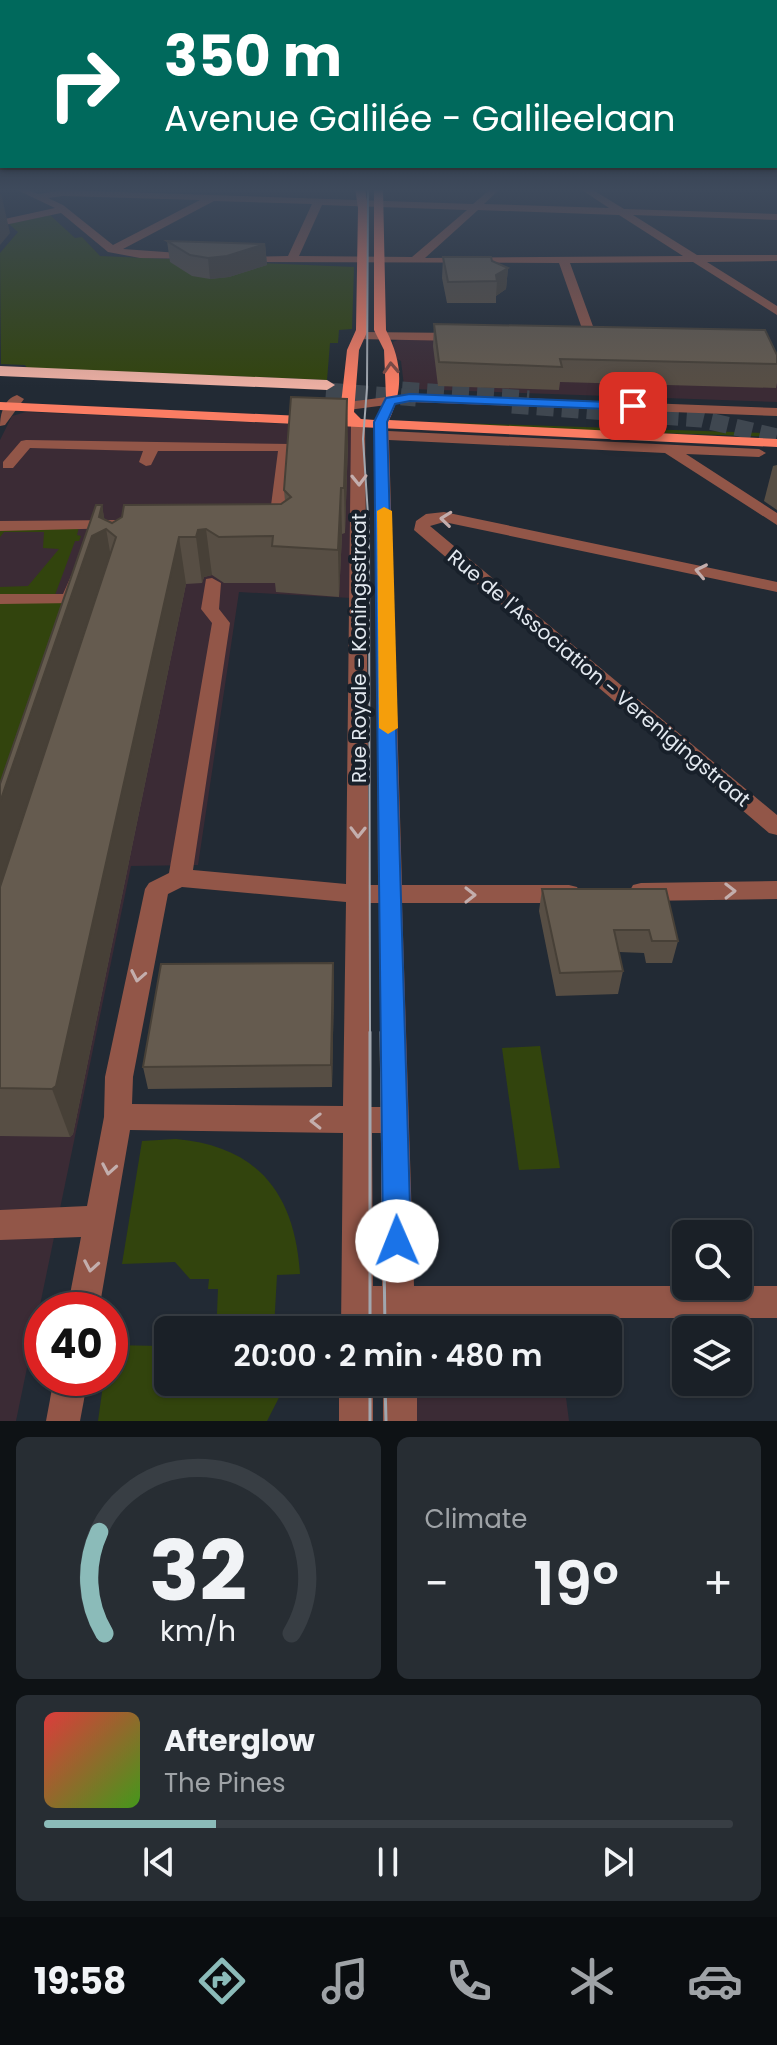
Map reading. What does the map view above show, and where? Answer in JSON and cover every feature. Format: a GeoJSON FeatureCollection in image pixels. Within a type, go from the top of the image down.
{"type":"FeatureCollection","features":[{"type":"Feature","properties":{"kind":"highway"},"geometry":{"type":"LineString","coordinates":[[0,371],[326,388],[0,379]]}},
{"type":"Feature","properties":{"kind":"main road","name":"Rue Royale - Koningsstraat"},"geometry":{"type":"LineString","coordinates":[[350,413],[353,350],[361,336],[362,254]]}},
{"type":"Feature","properties":{"kind":"main road","name":"Rue Royale - Koningsstraat"},"geometry":{"type":"LineString","coordinates":[[378,254],[380,330],[390,350],[386,422]]}},
{"type":"Feature","properties":{"kind":"main road"},"geometry":{"type":"LineString","coordinates":[[7,402],[350,413],[412,428],[777,443]]}},
{"type":"Feature","properties":{"kind":"main road"},"geometry":{"type":"LineString","coordinates":[[386,422],[777,431]]}},
{"type":"Feature","properties":{"kind":"street"},"geometry":{"type":"LineString","coordinates":[[136,254],[213,258]]}},
{"type":"Feature","properties":{"kind":"street"},"geometry":{"type":"LineString","coordinates":[[292,260],[295,254]]}},
{"type":"Feature","properties":{"kind":"street"},"geometry":{"type":"LineString","coordinates":[[416,260],[422,254]]}},
{"type":"Feature","properties":{"kind":"street"},"geometry":{"type":"LineString","coordinates":[[687,254],[777,311]]}},
{"type":"Feature","properties":{"kind":"street"},"geometry":{"type":"LineString","coordinates":[[229,258],[362,261],[777,258]]}},
{"type":"Feature","properties":{"kind":"street"},"geometry":{"type":"LineString","coordinates":[[563,260],[592,340]]}},
{"type":"Feature","properties":{"kind":"street"},"geometry":{"type":"LineString","coordinates":[[361,336],[468,337]]}},
{"type":"Feature","properties":{"kind":"street"},"geometry":{"type":"LineString","coordinates":[[576,340],[607,341]]}},
{"type":"Feature","properties":{"kind":"street"},"geometry":{"type":"LineString","coordinates":[[386,422],[410,398],[777,412]]}},
{"type":"Feature","properties":{"kind":"street"},"geometry":{"type":"LineString","coordinates":[[0,422],[7,402]]}},
{"type":"Feature","properties":{"kind":"street"},"geometry":{"type":"LineString","coordinates":[[350,413],[386,422],[669,449],[759,453]]}},
{"type":"Feature","properties":{"kind":"street","name":"Rue Royale - Koningsstraat"},"geometry":{"type":"LineString","coordinates":[[350,413],[358,424],[359,530],[357,1316]]}},
{"type":"Feature","properties":{"kind":"street","name":"Rue Royale - Koningsstraat"},"geometry":{"type":"LineString","coordinates":[[386,422],[385,530],[399,1316]]}},
{"type":"Feature","properties":{"kind":"street"},"geometry":{"type":"LineString","coordinates":[[0,480],[5,462],[26,444],[152,447],[187,441],[286,447],[273,542]]}},
{"type":"Feature","properties":{"kind":"street"},"geometry":{"type":"LineString","coordinates":[[146,462],[152,447]]}},
{"type":"Feature","properties":{"kind":"street"},"geometry":{"type":"LineString","coordinates":[[669,449],[777,520]]}},
{"type":"Feature","properties":{"kind":"street"},"geometry":{"type":"LineString","coordinates":[[0,526],[130,517],[118,543],[89,543],[80,538]]}},
{"type":"Feature","properties":{"kind":"street"},"geometry":{"type":"LineString","coordinates":[[359,530],[422,530],[422,524],[427,519],[444,517],[777,587]]}},
{"type":"Feature","properties":{"kind":"street","name":"Rue de l'Association - Verenigingstraat"},"geometry":{"type":"LineString","coordinates":[[422,530],[777,827]]}},
{"type":"Feature","properties":{"kind":"street"},"geometry":{"type":"LineString","coordinates":[[0,599],[70,599],[84,557]]}},
{"type":"Feature","properties":{"kind":"street"},"geometry":{"type":"LineString","coordinates":[[180,878],[221,623],[210,609],[212,583]]}},
{"type":"Feature","properties":{"kind":"street"},"geometry":{"type":"LineString","coordinates":[[86,1292],[118,1117],[119,1077],[157,889],[180,878],[357,894],[586,893]]}},
{"type":"Feature","properties":{"kind":"street"},"geometry":{"type":"LineString","coordinates":[[618,893],[777,890]]}},
{"type":"Feature","properties":{"kind":"street"},"geometry":{"type":"LineString","coordinates":[[118,1117],[394,1120]]}},
{"type":"Feature","properties":{"kind":"street"},"geometry":{"type":"LineString","coordinates":[[0,1225],[99,1221]]}},
{"type":"Feature","properties":{"kind":"street"},"geometry":{"type":"LineString","coordinates":[[399,1316],[777,1302]]}},
{"type":"Feature","properties":{"kind":"street"},"geometry":{"type":"LineString","coordinates":[[63,1421],[68,1396]]}},
{"type":"Feature","properties":{"kind":"street"},"geometry":{"type":"LineString","coordinates":[[356,1396],[356,1421]]}},
{"type":"Feature","properties":{"kind":"street"},"geometry":{"type":"LineString","coordinates":[[400,1396],[400,1421]]}},
{"type":"Feature","properties":{"kind":"shaded area"},"geometry":{"type":"Polygon","coordinates":[[[404,337],[777,375],[777,402],[412,389],[404,386],[401,361],[395,358],[393,342],[404,337]]]}},
{"type":"Feature","properties":{"kind":"shaded area"},"geometry":{"type":"Polygon","coordinates":[[[26,412],[351,427],[351,598],[239,592],[198,865],[131,866],[43,1292],[24,1292],[24,1382],[16,1421],[0,1421],[0,440],[12,416],[26,412]]]}},
{"type":"Feature","properties":{"kind":"shaded area"},"geometry":{"type":"Polygon","coordinates":[[[408,1396],[566,1396],[569,1421],[409,1421],[408,1396]]]}},
{"type":"Feature","properties":{"kind":"green space"},"geometry":{"type":"Polygon","coordinates":[[[0,254],[98,254],[354,267],[352,329],[339,330],[338,343],[330,343],[327,380],[27,368],[25,365],[1,364],[0,254]]]}},
{"type":"Feature","properties":{"kind":"green space"},"geometry":{"type":"Polygon","coordinates":[[[430,422],[764,433],[777,437],[430,425],[430,422]]]}},
{"type":"Feature","properties":{"kind":"green space"},"geometry":{"type":"Polygon","coordinates":[[[79,527],[77,535],[81,536],[79,541],[75,541],[55,595],[0,596],[0,587],[28,586],[59,549],[43,548],[44,532],[4,532],[0,537],[0,528],[79,527]]]}},
{"type":"Feature","properties":{"kind":"green space"},"geometry":{"type":"Polygon","coordinates":[[[89,601],[0,884],[0,602],[89,601]]]}},
{"type":"Feature","properties":{"kind":"green space"},"geometry":{"type":"Polygon","coordinates":[[[540,1046],[560,1168],[519,1170],[502,1048],[540,1046]]]}},
{"type":"Feature","properties":{"kind":"green space"},"geometry":{"type":"Polygon","coordinates":[[[176,1139],[205,1144],[229,1152],[267,1179],[290,1220],[300,1274],[277,1275],[275,1316],[206,1316],[217,1314],[218,1289],[208,1289],[209,1279],[190,1279],[175,1262],[122,1264],[142,1141],[176,1139]]]}},
{"type":"Feature","properties":{"kind":"green space"},"geometry":{"type":"Polygon","coordinates":[[[128,1345],[154,1346],[154,1396],[280,1396],[267,1421],[98,1421],[101,1396],[128,1396],[128,1345]]]}},
{"type":"Feature","properties":{"kind":"building"},"geometry":{"type":"Polygon","coordinates":[[[189,254],[232,254],[208,258],[189,254]]]}},
{"type":"Feature","properties":{"kind":"building"},"geometry":{"type":"Polygon","coordinates":[[[443,257],[491,257],[492,261],[508,268],[496,275],[497,281],[448,282],[443,257]]]}},
{"type":"Feature","properties":{"kind":"building"},"geometry":{"type":"Polygon","coordinates":[[[434,324],[765,330],[777,355],[777,364],[560,359],[562,367],[439,362],[434,324]]]}},
{"type":"Feature","properties":{"kind":"building"},"geometry":{"type":"Polygon","coordinates":[[[291,397],[347,399],[338,550],[272,546],[273,536],[219,537],[206,529],[198,530],[196,537],[179,537],[56,1086],[52,1089],[0,1088],[0,887],[116,537],[106,529],[92,536],[0,802],[0,784],[96,505],[102,505],[99,517],[112,523],[122,517],[124,505],[281,504],[291,497],[284,490],[291,397]]]}},
{"type":"Feature","properties":{"kind":"building"},"geometry":{"type":"Polygon","coordinates":[[[542,889],[666,889],[678,941],[652,941],[649,930],[614,930],[623,971],[560,973],[542,889]]]}},
{"type":"Feature","properties":{"kind":"building"},"geometry":{"type":"Polygon","coordinates":[[[333,963],[331,1065],[143,1067],[161,964],[333,963]]]}},
{"type":"Feature","properties":{"kind":"tunnel"},"geometry":{"type":"LineString","coordinates":[[402,390],[529,399]]}},
{"type":"Feature","properties":{"kind":"tunnel"},"geometry":{"type":"LineString","coordinates":[[326,391],[416,398]]}},
{"type":"Feature","properties":{"kind":"tunnel"},"geometry":{"type":"LineString","coordinates":[[512,405],[701,419],[777,437]]}},
{"type":"Feature","properties":{"kind":"tram line"},"geometry":{"type":"LineString","coordinates":[[368,254],[367,388],[363,439],[369,530],[370,1034]]}},
{"type":"Feature","properties":{"kind":"tram line"},"geometry":{"type":"LineString","coordinates":[[381,1010],[381,1032]]}},
{"type":"Feature","properties":{"kind":"tram line"},"geometry":{"type":"LineString","coordinates":[[381,1032],[385,1316]]}},
{"type":"Feature","properties":{"kind":"tram line"},"geometry":{"type":"LineString","coordinates":[[370,1034],[370,1316]]}},
{"type":"Feature","properties":{"kind":"tram line"},"geometry":{"type":"LineString","coordinates":[[370,1396],[370,1421]]}},
{"type":"Feature","properties":{"kind":"tram line"},"geometry":{"type":"LineString","coordinates":[[385,1396],[386,1421]]}},
{"type":"Feature","properties":{"kind":"slow traffic"},"geometry":{"type":"LineString","coordinates":[[384,511],[388,728]]}},
{"type":"Feature","properties":{"kind":"route"},"geometry":{"type":"LineString","coordinates":[[397,1241],[383,414],[390,401],[410,398],[633,406]]}}]}
